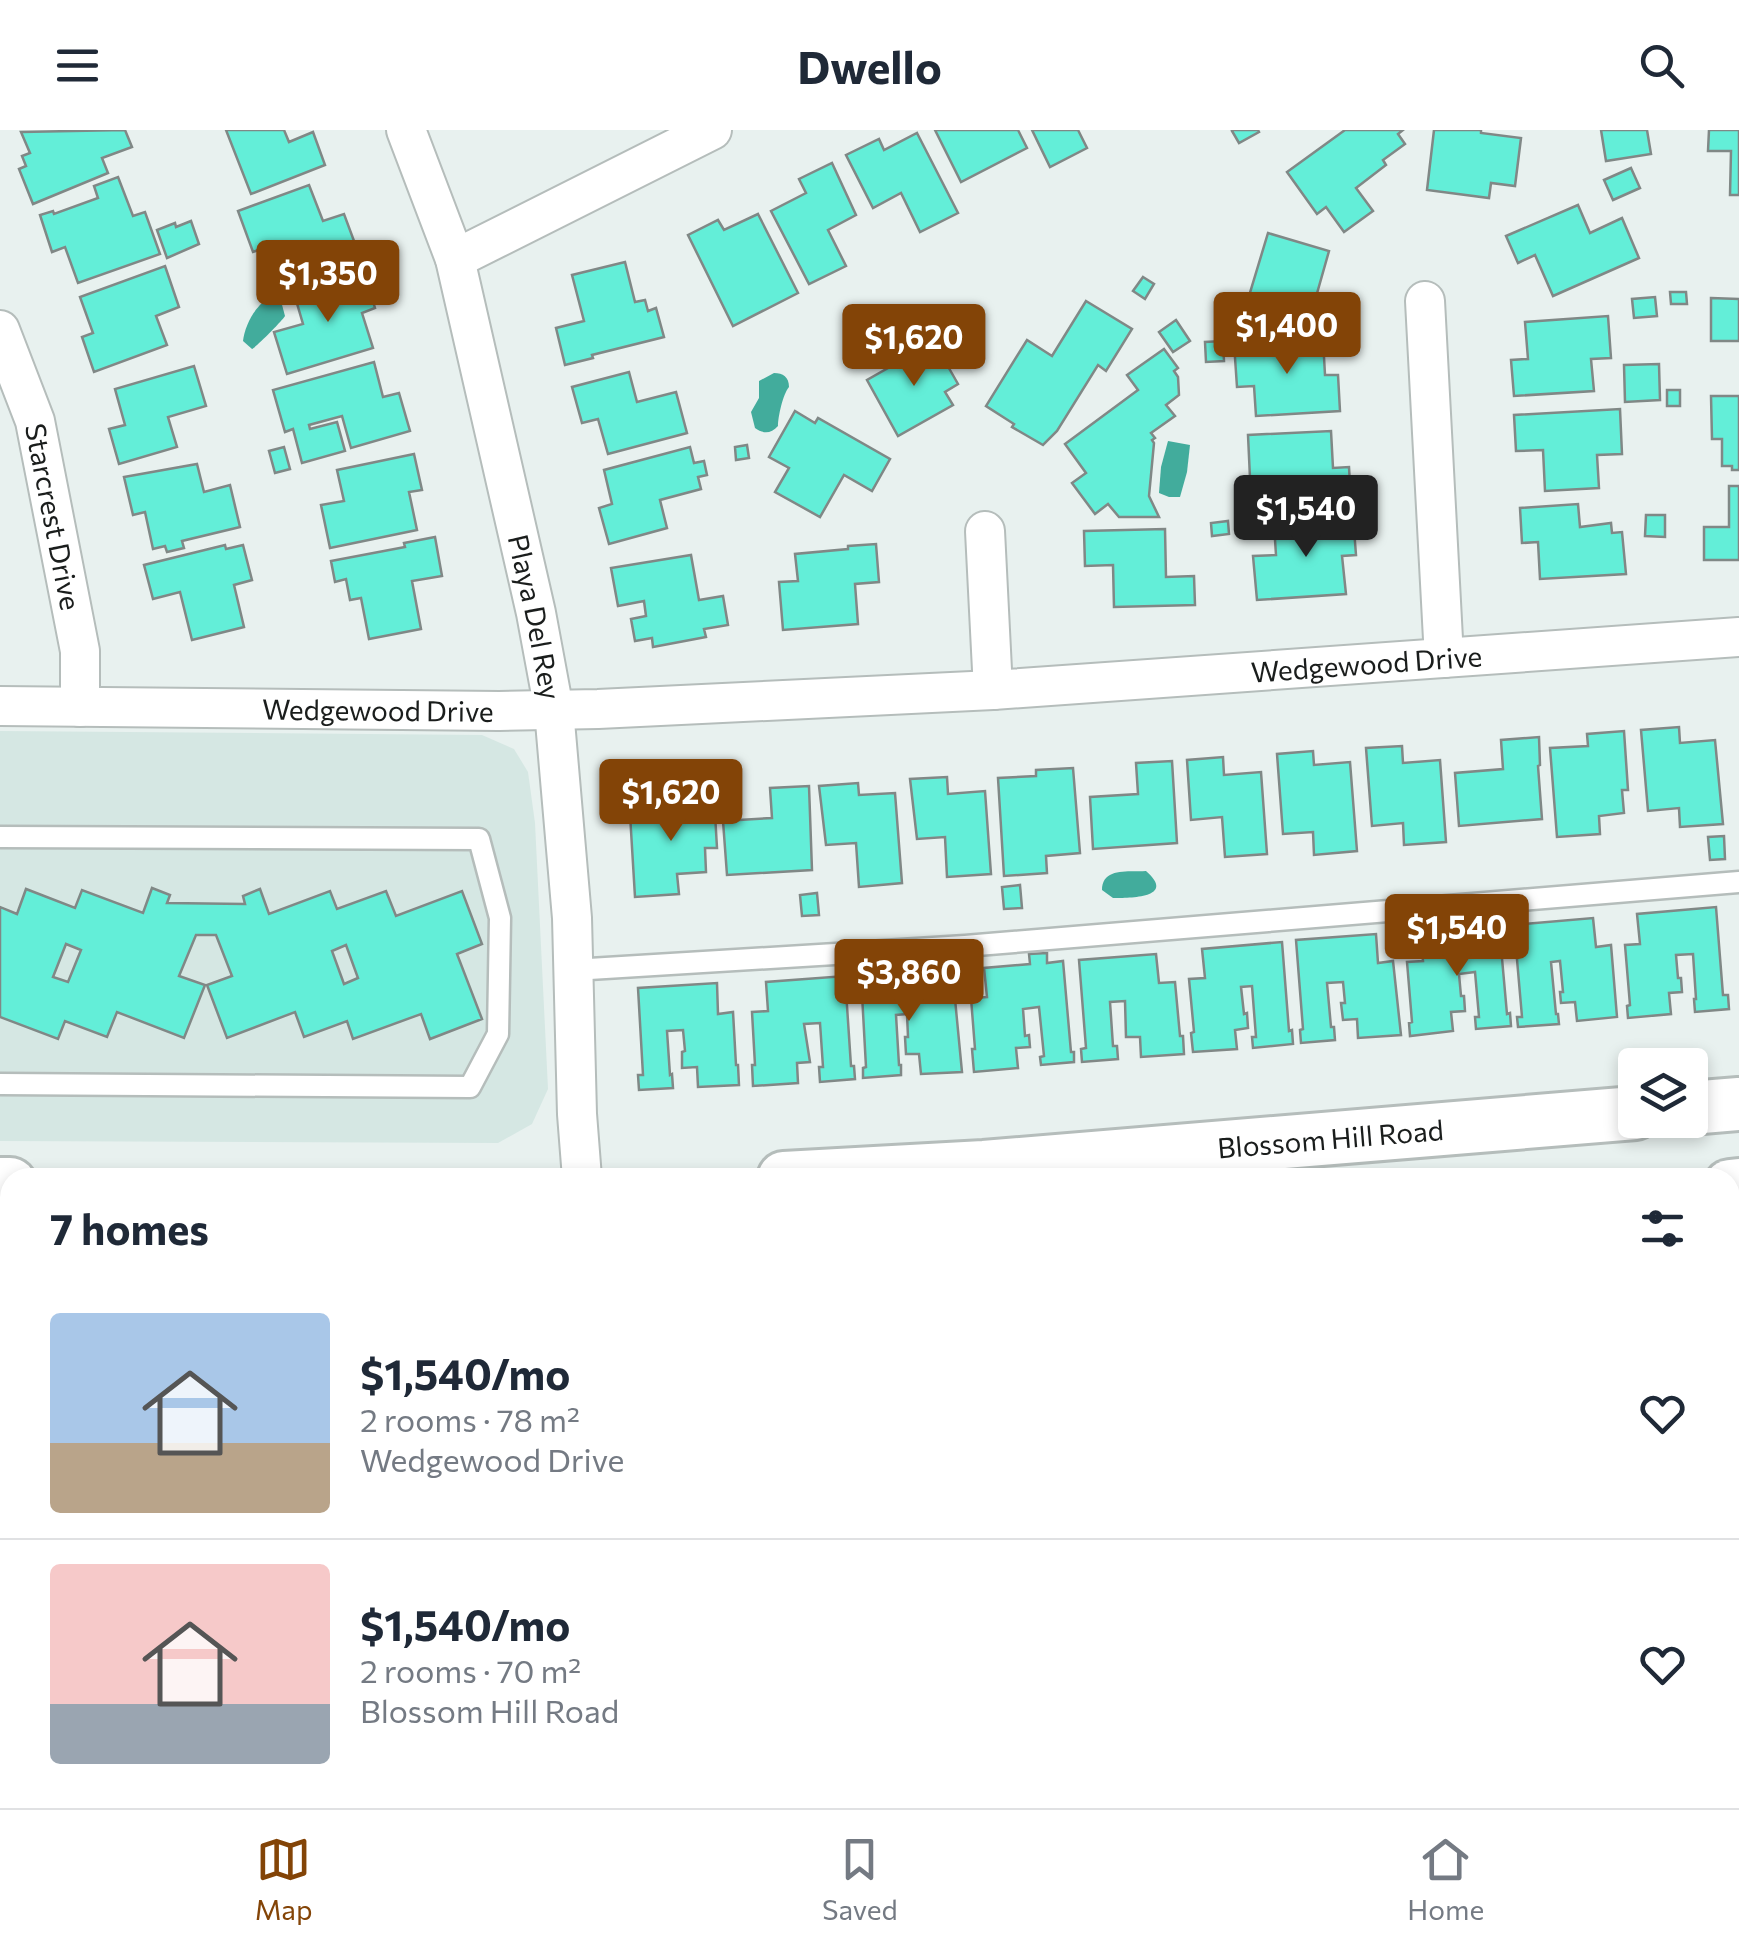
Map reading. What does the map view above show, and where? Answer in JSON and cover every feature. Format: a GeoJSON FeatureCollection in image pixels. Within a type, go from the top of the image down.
{"type":"FeatureCollection","features":[{"type":"Feature","properties":{"kind":"main road"},"geometry":{"type":"LineString","coordinates":[[1708,1107],[1739,1104]]}},
{"type":"Feature","properties":{"kind":"main road","name":"Blossom Hill Road"},"geometry":{"type":"LineString","coordinates":[[966,1168],[1618,1114]]}},
{"type":"Feature","properties":{"kind":"street","name":"Playa Del Rey"},"geometry":{"type":"LineString","coordinates":[[406,130],[455,259],[536,613],[554,710],[572,918],[581,1168]]}},
{"type":"Feature","properties":{"kind":"street"},"geometry":{"type":"LineString","coordinates":[[455,259],[712,130]]}},
{"type":"Feature","properties":{"kind":"street"},"geometry":{"type":"LineString","coordinates":[[1425,301],[1444,658]]}},
{"type":"Feature","properties":{"kind":"street","name":"Starcrest Drive"},"geometry":{"type":"LineString","coordinates":[[0,330],[35,421],[80,651],[80,707]]}},
{"type":"Feature","properties":{"kind":"street"},"geometry":{"type":"LineString","coordinates":[[985,532],[993,690]]}},
{"type":"Feature","properties":{"kind":"street","name":"Wedgewood Drive"},"geometry":{"type":"LineString","coordinates":[[0,706],[554,710],[993,690],[1739,637]]}},
{"type":"Feature","properties":{"kind":"lane"},"geometry":{"type":"LineString","coordinates":[[0,837],[478,839],[500,918],[498,1034],[470,1086],[0,1084]]}},
{"type":"Feature","properties":{"kind":"lane"},"geometry":{"type":"LineString","coordinates":[[573,970],[966,946],[1739,882]]}},
{"type":"Feature","properties":{"kind":"shaded area"},"geometry":{"type":"Polygon","coordinates":[[[272,296],[281,301],[285,316],[252,349],[243,341],[246,328],[256,309],[272,296]]]}},
{"type":"Feature","properties":{"kind":"shaded area"},"geometry":{"type":"Polygon","coordinates":[[[774,373],[785,376],[789,387],[778,426],[764,432],[755,428],[751,412],[759,398],[759,381],[774,373]]]}},
{"type":"Feature","properties":{"kind":"shaded area"},"geometry":{"type":"Polygon","coordinates":[[[1168,441],[1190,445],[1180,497],[1159,493],[1168,441]]]}},
{"type":"Feature","properties":{"kind":"shaded area"},"geometry":{"type":"Polygon","coordinates":[[[0,731],[482,735],[514,749],[528,772],[535,823],[548,1089],[532,1124],[498,1143],[0,1141],[0,731]]]}},
{"type":"Feature","properties":{"kind":"shaded area"},"geometry":{"type":"Polygon","coordinates":[[[1146,871],[1156,887],[1148,895],[1113,898],[1102,890],[1111,874],[1146,871]]]}},
{"type":"Feature","properties":{"kind":"building"},"geometry":{"type":"Polygon","coordinates":[[[125,130],[132,147],[102,158],[108,173],[33,204],[19,169],[26,166],[22,156],[30,153],[21,132],[125,130]]]}},
{"type":"Feature","properties":{"kind":"building"},"geometry":{"type":"Polygon","coordinates":[[[226,130],[284,130],[289,142],[313,132],[325,165],[251,194],[226,130]]]}},
{"type":"Feature","properties":{"kind":"building"},"geometry":{"type":"Polygon","coordinates":[[[935,130],[1018,130],[1027,148],[961,182],[935,130]]]}},
{"type":"Feature","properties":{"kind":"building"},"geometry":{"type":"Polygon","coordinates":[[[1032,130],[1078,130],[1087,148],[1050,167],[1032,130]]]}},
{"type":"Feature","properties":{"kind":"building"},"geometry":{"type":"Polygon","coordinates":[[[1234,130],[1258,130],[1259,132],[1239,143],[1234,130]]]}},
{"type":"Feature","properties":{"kind":"building"},"geometry":{"type":"Polygon","coordinates":[[[1345,130],[1403,130],[1398,134],[1405,144],[1356,188],[1373,211],[1344,232],[1326,207],[1317,214],[1287,172],[1345,130]]]}},
{"type":"Feature","properties":{"kind":"building"},"geometry":{"type":"Polygon","coordinates":[[[1434,130],[1481,130],[1521,138],[1515,186],[1491,183],[1489,198],[1427,190],[1434,130]]]}},
{"type":"Feature","properties":{"kind":"building"},"geometry":{"type":"Polygon","coordinates":[[[1601,130],[1647,130],[1651,154],[1606,161],[1601,130]]]}},
{"type":"Feature","properties":{"kind":"building"},"geometry":{"type":"Polygon","coordinates":[[[1709,130],[1739,130],[1739,195],[1730,195],[1731,151],[1708,151],[1709,130]]]}},
{"type":"Feature","properties":{"kind":"building"},"geometry":{"type":"Polygon","coordinates":[[[917,133],[958,213],[920,232],[901,193],[873,208],[846,155],[879,139],[884,150],[917,133]]]}},
{"type":"Feature","properties":{"kind":"building"},"geometry":{"type":"Polygon","coordinates":[[[832,163],[856,215],[828,230],[846,266],[809,284],[771,211],[806,193],[799,179],[832,163]]]}},
{"type":"Feature","properties":{"kind":"building"},"geometry":{"type":"Polygon","coordinates":[[[1631,168],[1640,188],[1613,200],[1604,180],[1631,168]]]}},
{"type":"Feature","properties":{"kind":"building"},"geometry":{"type":"Polygon","coordinates":[[[118,177],[133,216],[145,212],[160,254],[78,283],[65,247],[52,252],[40,215],[98,198],[94,186],[118,177]]]}},
{"type":"Feature","properties":{"kind":"building"},"geometry":{"type":"Polygon","coordinates":[[[309,185],[323,221],[344,214],[357,249],[271,279],[261,249],[253,252],[238,211],[309,185]]]}},
{"type":"Feature","properties":{"kind":"building"},"geometry":{"type":"Polygon","coordinates":[[[1578,205],[1590,233],[1622,218],[1639,258],[1553,296],[1535,255],[1518,263],[1506,236],[1578,205]]]}},
{"type":"Feature","properties":{"kind":"building"},"geometry":{"type":"Polygon","coordinates":[[[758,214],[798,293],[733,326],[688,235],[718,220],[724,230],[758,214]]]}},
{"type":"Feature","properties":{"kind":"building"},"geometry":{"type":"Polygon","coordinates":[[[191,221],[199,244],[167,258],[157,230],[191,221]]]}},
{"type":"Feature","properties":{"kind":"building"},"geometry":{"type":"Polygon","coordinates":[[[1268,233],[1329,251],[1312,311],[1296,307],[1293,320],[1246,306],[1268,233]]]}},
{"type":"Feature","properties":{"kind":"building"},"geometry":{"type":"Polygon","coordinates":[[[625,262],[635,302],[645,300],[648,311],[656,308],[664,337],[565,365],[556,328],[584,321],[572,275],[625,262]]]}},
{"type":"Feature","properties":{"kind":"building"},"geometry":{"type":"Polygon","coordinates":[[[165,266],[179,307],[156,316],[167,345],[94,372],[82,337],[93,333],[80,297],[165,266]]]}},
{"type":"Feature","properties":{"kind":"building"},"geometry":{"type":"Polygon","coordinates":[[[364,272],[375,308],[362,313],[373,348],[287,374],[274,332],[303,324],[296,300],[310,296],[308,289],[364,272]]]}},
{"type":"Feature","properties":{"kind":"building"},"geometry":{"type":"Polygon","coordinates":[[[1143,277],[1154,284],[1145,299],[1133,291],[1143,277]]]}},
{"type":"Feature","properties":{"kind":"building"},"geometry":{"type":"Polygon","coordinates":[[[1670,292],[1686,292],[1687,304],[1671,304],[1670,292]]]}},
{"type":"Feature","properties":{"kind":"building"},"geometry":{"type":"Polygon","coordinates":[[[1655,297],[1657,316],[1634,318],[1632,299],[1655,297]]]}},
{"type":"Feature","properties":{"kind":"building"},"geometry":{"type":"Polygon","coordinates":[[[1711,298],[1739,299],[1739,341],[1711,341],[1711,298]]]}},
{"type":"Feature","properties":{"kind":"building"},"geometry":{"type":"Polygon","coordinates":[[[1086,301],[1132,329],[1106,371],[1098,365],[1057,431],[1043,445],[986,406],[1027,340],[1052,356],[1086,301]]]}},
{"type":"Feature","properties":{"kind":"building"},"geometry":{"type":"Polygon","coordinates":[[[1608,316],[1611,358],[1591,359],[1594,391],[1514,396],[1511,360],[1528,359],[1525,322],[1608,316]]]}},
{"type":"Feature","properties":{"kind":"building"},"geometry":{"type":"Polygon","coordinates":[[[1176,320],[1190,341],[1173,352],[1159,332],[1176,320]]]}},
{"type":"Feature","properties":{"kind":"building"},"geometry":{"type":"Polygon","coordinates":[[[1323,339],[1325,375],[1338,375],[1340,411],[1256,416],[1254,386],[1237,387],[1234,343],[1323,339]]]}},
{"type":"Feature","properties":{"kind":"building"},"geometry":{"type":"Polygon","coordinates":[[[1223,341],[1224,361],[1206,362],[1205,342],[1223,341]]]}},
{"type":"Feature","properties":{"kind":"building"},"geometry":{"type":"Polygon","coordinates":[[[934,342],[958,384],[945,392],[953,405],[898,436],[867,380],[934,342]]]}},
{"type":"Feature","properties":{"kind":"building"},"geometry":{"type":"Polygon","coordinates":[[[1164,349],[1178,368],[1174,371],[1179,395],[1166,405],[1175,416],[1151,433],[1155,438],[1149,496],[1159,517],[1119,517],[1108,504],[1095,514],[1072,483],[1086,473],[1065,444],[1138,390],[1127,375],[1164,349]]]}},
{"type":"Feature","properties":{"kind":"building"},"geometry":{"type":"Polygon","coordinates":[[[374,362],[383,397],[399,393],[410,431],[351,448],[342,416],[309,425],[310,429],[337,422],[345,451],[302,463],[293,429],[285,432],[273,390],[374,362]]]}},
{"type":"Feature","properties":{"kind":"building"},"geometry":{"type":"Polygon","coordinates":[[[1659,364],[1660,400],[1625,402],[1624,365],[1659,364]]]}},
{"type":"Feature","properties":{"kind":"building"},"geometry":{"type":"Polygon","coordinates":[[[194,366],[206,406],[168,417],[177,447],[119,464],[109,429],[125,425],[115,389],[194,366]]]}},
{"type":"Feature","properties":{"kind":"building"},"geometry":{"type":"Polygon","coordinates":[[[629,372],[637,402],[676,392],[687,433],[608,454],[598,419],[582,423],[572,387],[629,372]]]}},
{"type":"Feature","properties":{"kind":"building"},"geometry":{"type":"Polygon","coordinates":[[[1667,390],[1680,390],[1680,406],[1667,406],[1667,390]]]}},
{"type":"Feature","properties":{"kind":"building"},"geometry":{"type":"Polygon","coordinates":[[[1711,396],[1739,396],[1739,470],[1722,466],[1722,439],[1712,439],[1711,396]]]}},
{"type":"Feature","properties":{"kind":"building"},"geometry":{"type":"Polygon","coordinates":[[[1620,409],[1622,454],[1597,455],[1599,488],[1545,491],[1543,450],[1516,451],[1514,415],[1620,409]]]}},
{"type":"Feature","properties":{"kind":"building"},"geometry":{"type":"Polygon","coordinates":[[[795,411],[815,423],[818,418],[890,459],[872,491],[844,475],[820,517],[775,492],[789,468],[769,457],[795,411]]]}},
{"type":"Feature","properties":{"kind":"building"},"geometry":{"type":"Polygon","coordinates":[[[1331,431],[1333,468],[1349,467],[1351,502],[1275,507],[1274,477],[1250,478],[1248,435],[1331,431]]]}},
{"type":"Feature","properties":{"kind":"building"},"geometry":{"type":"Polygon","coordinates":[[[747,445],[749,458],[736,460],[735,447],[747,445]]]}},
{"type":"Feature","properties":{"kind":"building"},"geometry":{"type":"Polygon","coordinates":[[[284,447],[290,469],[275,473],[269,451],[284,447]]]}},
{"type":"Feature","properties":{"kind":"building"},"geometry":{"type":"Polygon","coordinates":[[[690,447],[694,463],[704,461],[707,475],[698,477],[701,489],[660,500],[667,528],[609,544],[599,508],[612,504],[604,470],[690,447]]]}},
{"type":"Feature","properties":{"kind":"building"},"geometry":{"type":"Polygon","coordinates":[[[414,454],[422,490],[409,492],[417,530],[330,548],[321,505],[344,501],[337,470],[414,454]]]}},
{"type":"Feature","properties":{"kind":"building"},"geometry":{"type":"Polygon","coordinates":[[[197,464],[204,492],[230,485],[240,527],[182,541],[184,548],[167,552],[165,546],[153,549],[145,512],[133,515],[124,477],[197,464]]]}},
{"type":"Feature","properties":{"kind":"building"},"geometry":{"type":"Polygon","coordinates":[[[1729,486],[1739,486],[1739,560],[1704,560],[1704,527],[1729,527],[1729,486]]]}},
{"type":"Feature","properties":{"kind":"building"},"geometry":{"type":"Polygon","coordinates":[[[1578,504],[1580,527],[1611,523],[1612,533],[1622,532],[1626,574],[1540,579],[1538,542],[1522,543],[1520,508],[1578,504]]]}},
{"type":"Feature","properties":{"kind":"building"},"geometry":{"type":"Polygon","coordinates":[[[1646,515],[1665,515],[1665,537],[1645,536],[1646,515]]]}},
{"type":"Feature","properties":{"kind":"building"},"geometry":{"type":"Polygon","coordinates":[[[1353,516],[1356,555],[1342,556],[1346,594],[1257,600],[1253,556],[1276,555],[1274,524],[1353,516]]]}},
{"type":"Feature","properties":{"kind":"building"},"geometry":{"type":"Polygon","coordinates":[[[1228,521],[1229,534],[1212,536],[1211,523],[1228,521]]]}},
{"type":"Feature","properties":{"kind":"building"},"geometry":{"type":"Polygon","coordinates":[[[1165,529],[1166,577],[1194,576],[1195,605],[1114,607],[1113,565],[1085,566],[1084,531],[1165,529]]]}},
{"type":"Feature","properties":{"kind":"building"},"geometry":{"type":"Polygon","coordinates":[[[435,537],[442,576],[412,581],[421,629],[369,639],[361,598],[350,600],[346,579],[335,582],[331,561],[435,537]]]}},
{"type":"Feature","properties":{"kind":"building"},"geometry":{"type":"Polygon","coordinates":[[[876,544],[879,582],[855,584],[858,624],[783,630],[779,582],[798,581],[795,554],[876,544]]]}},
{"type":"Feature","properties":{"kind":"building"},"geometry":{"type":"Polygon","coordinates":[[[225,545],[226,549],[243,545],[252,580],[234,585],[244,627],[192,640],[180,592],[153,599],[144,565],[225,545]]]}},
{"type":"Feature","properties":{"kind":"building"},"geometry":{"type":"Polygon","coordinates":[[[691,555],[699,600],[723,596],[728,625],[704,629],[706,637],[653,647],[652,638],[635,641],[631,619],[646,616],[644,601],[618,606],[611,568],[691,555]]]}},
{"type":"Feature","properties":{"kind":"building"},"geometry":{"type":"Polygon","coordinates":[[[1679,727],[1680,743],[1715,740],[1723,824],[1680,827],[1679,808],[1648,811],[1641,730],[1679,727]]]}},
{"type":"Feature","properties":{"kind":"building"},"geometry":{"type":"Polygon","coordinates":[[[1624,731],[1628,790],[1622,790],[1624,813],[1599,816],[1600,834],[1557,837],[1550,748],[1588,746],[1587,734],[1624,731]]]}},
{"type":"Feature","properties":{"kind":"building"},"geometry":{"type":"Polygon","coordinates":[[[1539,737],[1542,819],[1459,826],[1455,773],[1503,769],[1501,740],[1539,737]]]}},
{"type":"Feature","properties":{"kind":"building"},"geometry":{"type":"Polygon","coordinates":[[[1402,746],[1403,763],[1440,760],[1446,842],[1404,845],[1403,823],[1372,826],[1366,748],[1402,746]]]}},
{"type":"Feature","properties":{"kind":"building"},"geometry":{"type":"Polygon","coordinates":[[[1313,751],[1314,765],[1350,762],[1357,851],[1314,855],[1313,832],[1283,834],[1277,754],[1313,751]]]}},
{"type":"Feature","properties":{"kind":"building"},"geometry":{"type":"Polygon","coordinates":[[[1223,757],[1224,775],[1261,772],[1267,854],[1225,857],[1222,817],[1191,820],[1187,760],[1223,757]]]}},
{"type":"Feature","properties":{"kind":"building"},"geometry":{"type":"Polygon","coordinates":[[[1172,761],[1177,843],[1093,849],[1090,797],[1138,794],[1136,763],[1172,761]]]}},
{"type":"Feature","properties":{"kind":"building"},"geometry":{"type":"Polygon","coordinates":[[[1073,768],[1080,853],[1046,856],[1047,873],[1004,876],[998,778],[1036,776],[1036,770],[1073,768]]]}},
{"type":"Feature","properties":{"kind":"building"},"geometry":{"type":"Polygon","coordinates":[[[947,777],[948,794],[985,791],[991,874],[947,877],[945,837],[917,839],[910,779],[947,777]]]}},
{"type":"Feature","properties":{"kind":"building"},"geometry":{"type":"Polygon","coordinates":[[[858,783],[859,795],[895,793],[902,883],[859,887],[856,843],[826,845],[819,786],[858,783]]]}},
{"type":"Feature","properties":{"kind":"building"},"geometry":{"type":"Polygon","coordinates":[[[809,786],[812,870],[727,875],[723,821],[772,818],[770,788],[809,786]]]}},
{"type":"Feature","properties":{"kind":"building"},"geometry":{"type":"Polygon","coordinates":[[[704,792],[702,812],[703,816],[715,814],[717,848],[705,848],[706,872],[677,874],[679,894],[635,897],[630,814],[666,812],[665,795],[704,792]]]}},
{"type":"Feature","properties":{"kind":"building"},"geometry":{"type":"Polygon","coordinates":[[[1724,836],[1725,859],[1710,860],[1708,837],[1724,836]]]}},
{"type":"Feature","properties":{"kind":"building"},"geometry":{"type":"Polygon","coordinates":[[[1020,885],[1022,908],[1004,909],[1002,887],[1020,885]]]}},
{"type":"Feature","properties":{"kind":"building"},"geometry":{"type":"Polygon","coordinates":[[[152,888],[170,895],[167,903],[245,904],[243,896],[260,889],[269,914],[330,891],[337,909],[386,891],[396,916],[462,891],[482,944],[457,954],[482,1019],[430,1039],[421,1014],[353,1039],[347,1021],[304,1037],[295,1012],[227,1038],[207,985],[232,976],[216,935],[196,935],[179,976],[205,985],[184,1038],[117,1012],[107,1037],[65,1021],[58,1039],[0,1017],[0,907],[17,914],[26,889],[75,908],[82,890],[143,913],[152,888]],[[66,944],[53,977],[68,982],[81,950],[66,944]],[[346,945],[332,951],[344,984],[358,978],[346,945]]]}},
{"type":"Feature","properties":{"kind":"building"},"geometry":{"type":"Polygon","coordinates":[[[817,893],[819,915],[802,916],[800,895],[817,893]]]}},
{"type":"Feature","properties":{"kind":"building"},"geometry":{"type":"Polygon","coordinates":[[[1716,907],[1723,995],[1728,995],[1729,1009],[1695,1012],[1693,954],[1676,955],[1682,992],[1669,993],[1671,1014],[1628,1018],[1625,945],[1640,944],[1637,914],[1716,907]]]}},
{"type":"Feature","properties":{"kind":"building"},"geometry":{"type":"Polygon","coordinates":[[[1593,918],[1596,947],[1611,945],[1617,1017],[1577,1021],[1575,1002],[1561,1003],[1560,961],[1551,962],[1559,1024],[1518,1027],[1517,1017],[1522,1017],[1514,925],[1593,918]]]}},
{"type":"Feature","properties":{"kind":"building"},"geometry":{"type":"Polygon","coordinates":[[[1499,925],[1511,1026],[1476,1029],[1475,1017],[1479,1017],[1475,972],[1459,974],[1465,1011],[1451,1012],[1453,1031],[1410,1036],[1407,962],[1423,961],[1420,932],[1499,925]]]}},
{"type":"Feature","properties":{"kind":"building"},"geometry":{"type":"Polygon","coordinates":[[[1376,934],[1378,963],[1393,961],[1401,1035],[1358,1038],[1357,1019],[1343,1020],[1343,982],[1327,983],[1335,1040],[1301,1043],[1296,940],[1376,934]]]}},
{"type":"Feature","properties":{"kind":"building"},"geometry":{"type":"Polygon","coordinates":[[[1282,942],[1293,1044],[1253,1048],[1252,1037],[1256,1037],[1252,986],[1241,987],[1248,1028],[1235,1030],[1237,1049],[1193,1052],[1189,979],[1205,978],[1202,949],[1282,942]]]}},
{"type":"Feature","properties":{"kind":"building"},"geometry":{"type":"Polygon","coordinates":[[[1047,953],[1047,963],[1063,961],[1074,1062],[1041,1065],[1040,1057],[1044,1056],[1039,1007],[1023,1009],[1030,1047],[1016,1048],[1018,1068],[974,1072],[971,998],[987,997],[984,968],[1030,964],[1029,954],[1047,953]]]}},
{"type":"Feature","properties":{"kind":"building"},"geometry":{"type":"Polygon","coordinates":[[[1156,954],[1159,983],[1175,982],[1184,1054],[1141,1057],[1140,1037],[1126,1037],[1125,1001],[1110,1002],[1113,1046],[1117,1046],[1118,1059],[1082,1062],[1081,1049],[1086,1048],[1079,960],[1156,954]]]}},
{"type":"Feature","properties":{"kind":"building"},"geometry":{"type":"Polygon","coordinates":[[[938,971],[940,1001],[955,999],[962,1072],[921,1074],[919,1054],[906,1054],[907,1014],[896,1015],[901,1075],[863,1078],[866,1067],[861,976],[938,971]]]}},
{"type":"Feature","properties":{"kind":"building"},"geometry":{"type":"Polygon","coordinates":[[[845,976],[855,1079],[820,1082],[820,1023],[804,1024],[810,1062],[797,1063],[798,1083],[753,1086],[752,1012],[768,1011],[766,982],[845,976]]]}},
{"type":"Feature","properties":{"kind":"building"},"geometry":{"type":"Polygon","coordinates":[[[717,983],[718,1014],[733,1012],[739,1085],[698,1087],[697,1067],[682,1068],[683,1030],[667,1031],[673,1088],[639,1090],[638,1075],[643,1075],[638,988],[717,983]]]}}]}
